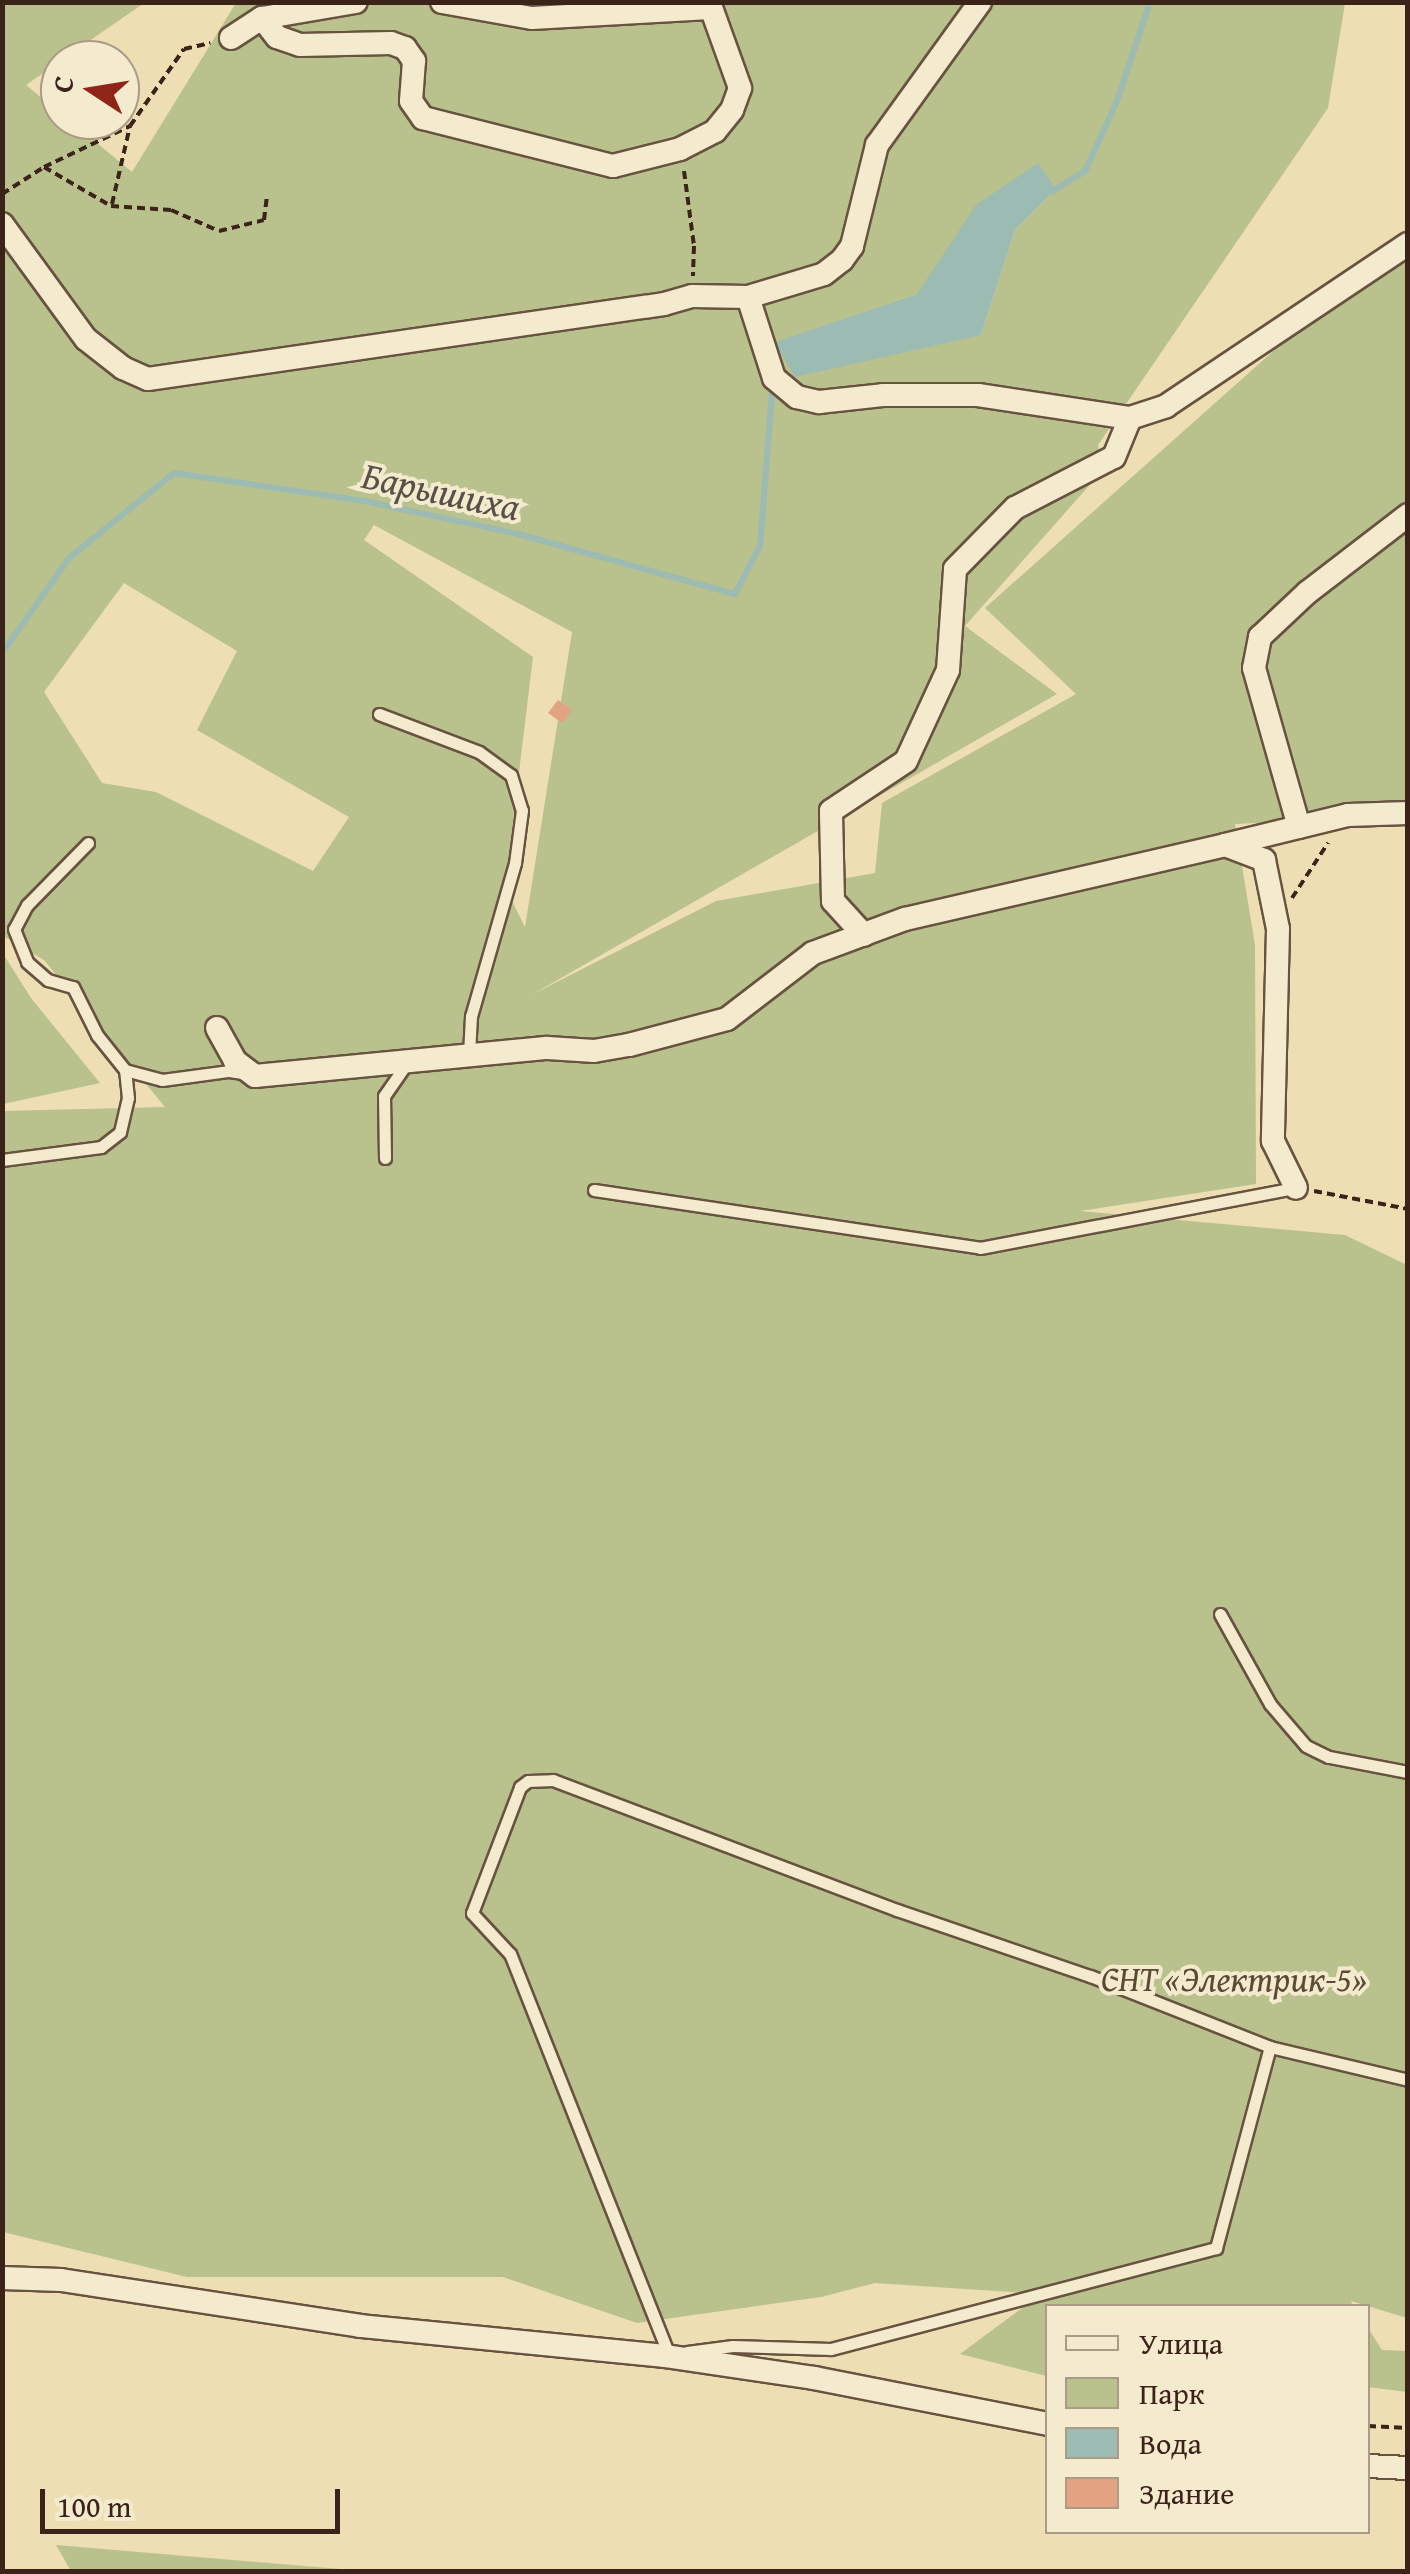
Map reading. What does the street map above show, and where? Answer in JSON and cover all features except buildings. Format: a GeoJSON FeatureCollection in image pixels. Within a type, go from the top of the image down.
{"type":"FeatureCollection","features":[{"type":"Feature","properties":{"kind":"street"},"geometry":{"type":"LineString","coordinates":[[231,38],[262,18],[356,2]]}},
{"type":"Feature","properties":{"kind":"street"},"geometry":{"type":"LineString","coordinates":[[262,18],[278,37],[300,45],[391,43],[405,48],[414,61],[411,101],[423,118],[613,166],[680,149],[716,131],[732,110],[740,88],[710,5],[532,18],[442,2]]}},
{"type":"Feature","properties":{"kind":"street"},"geometry":{"type":"LineString","coordinates":[[2,224],[86,339],[123,368],[148,379],[664,304],[692,296],[748,297],[824,274],[842,260],[852,246],[877,145],[980,2]]}},
{"type":"Feature","properties":{"kind":"street"},"geometry":{"type":"LineString","coordinates":[[748,297],[774,378],[797,397],[818,402],[883,395],[978,395],[1130,418],[1166,406],[1408,244]]}},
{"type":"Feature","properties":{"kind":"street"},"geometry":{"type":"LineString","coordinates":[[864,935],[833,902],[830,811],[906,761],[948,670],[955,569],[1015,508],[1114,458],[1130,418]]}},
{"type":"Feature","properties":{"kind":"street"},"geometry":{"type":"LineString","coordinates":[[1290,830],[1254,668],[1260,637],[1308,592],[1408,515]]}},
{"type":"Feature","properties":{"kind":"street"},"geometry":{"type":"LineString","coordinates":[[217,1028],[234,1061],[255,1076],[548,1048],[594,1051],[727,1019],[813,954],[905,919],[1348,815],[1408,814]]}},
{"type":"Feature","properties":{"kind":"street"},"geometry":{"type":"LineString","coordinates":[[1264,860],[1290,830]]}},
{"type":"Feature","properties":{"kind":"street"},"geometry":{"type":"LineString","coordinates":[[1225,845],[1264,860]]}},
{"type":"Feature","properties":{"kind":"street"},"geometry":{"type":"LineString","coordinates":[[1264,860],[1278,929],[1273,1142],[1296,1188]]}},
{"type":"Feature","properties":{"kind":"street"},"geometry":{"type":"LineString","coordinates":[[2,2278],[61,2280],[360,2326],[665,2356],[814,2378],[1045,2423]]}},
{"type":"Feature","properties":{"kind":"street"},"geometry":{"type":"LineString","coordinates":[[1370,2466],[1408,2468]]}},
{"type":"Feature","properties":{"kind":"lane"},"geometry":{"type":"LineString","coordinates":[[379,714],[479,752],[511,774],[522,810],[515,863],[472,1016],[469,1055]]}},
{"type":"Feature","properties":{"kind":"lane"},"geometry":{"type":"LineString","coordinates":[[2,1160],[101,1147],[120,1132],[128,1098],[125,1070],[97,1035],[73,987],[48,980],[27,962],[14,929],[27,905],[88,843]]}},
{"type":"Feature","properties":{"kind":"lane"},"geometry":{"type":"LineString","coordinates":[[385,1158],[384,1096],[407,1063]]}},
{"type":"Feature","properties":{"kind":"lane"},"geometry":{"type":"LineString","coordinates":[[125,1070],[162,1080],[229,1070],[255,1076]]}},
{"type":"Feature","properties":{"kind":"lane"},"geometry":{"type":"LineString","coordinates":[[594,1190],[980,1248],[1296,1188]]}},
{"type":"Feature","properties":{"kind":"lane"},"geometry":{"type":"LineString","coordinates":[[1220,1614],[1270,1704],[1306,1746],[1328,1757],[1408,1772]]}},
{"type":"Feature","properties":{"kind":"lane"},"geometry":{"type":"LineString","coordinates":[[1270,2047],[1222,2237],[1206,2253],[831,2348],[733,2346],[665,2356],[510,1954],[472,1913],[520,1787],[528,1780],[553,1780],[897,1910],[1072,1970],[1270,2047],[1408,2080]]}},
{"type":"Feature","properties":{"kind":"path"},"geometry":{"type":"LineString","coordinates":[[140,112],[184,49],[231,38]]}},
{"type":"Feature","properties":{"kind":"path"},"geometry":{"type":"LineString","coordinates":[[2,194],[44,166],[100,140]]}},
{"type":"Feature","properties":{"kind":"path"},"geometry":{"type":"LineString","coordinates":[[111,206],[127,140]]}},
{"type":"Feature","properties":{"kind":"path"},"geometry":{"type":"LineString","coordinates":[[680,149],[694,246],[692,296]]}},
{"type":"Feature","properties":{"kind":"path"},"geometry":{"type":"LineString","coordinates":[[44,166],[111,206],[171,210],[220,231],[264,220],[266,197]]}},
{"type":"Feature","properties":{"kind":"path"},"geometry":{"type":"LineString","coordinates":[[1278,929],[1294,894],[1348,815]]}},
{"type":"Feature","properties":{"kind":"path"},"geometry":{"type":"LineString","coordinates":[[1296,1188],[1408,1209]]}},
{"type":"Feature","properties":{"kind":"path"},"geometry":{"type":"LineString","coordinates":[[1370,2426],[1408,2428]]}},
{"type":"Feature","properties":{"kind":"green space","name":"СНТ «Электрик-5»"},"geometry":{"type":"Polygon","coordinates":[[[3,3],[144,3],[91,40],[40,40],[40,75],[26,85],[40,97],[40,140],[93,140],[132,172],[236,3],[1345,3],[1328,108],[1098,445],[1102,471],[965,626],[1057,694],[533,994],[716,901],[875,873],[882,803],[1076,694],[985,608],[1407,232],[1407,816],[1235,824],[1255,945],[1256,1184],[1080,1211],[1345,1235],[1407,1265],[1407,2318],[1351,2301],[1352,2304],[1045,2304],[1045,2375],[960,2354],[1041,2294],[875,2283],[821,2297],[637,2323],[503,2277],[187,2277],[3,2232],[3,1111],[165,1107],[44,960],[3,936],[3,3]],[[1056,189],[917,294],[776,342],[981,335],[1015,230],[1056,189]],[[374,525],[364,540],[533,657],[505,887],[525,927],[572,632],[374,525]],[[124,583],[44,692],[102,783],[156,792],[313,871],[349,817],[197,730],[237,651],[124,583]]]}},
{"type":"Feature","properties":{"kind":"green space"},"geometry":{"type":"Polygon","coordinates":[[[2,952],[31,998],[100,1083],[3,1104],[2,952]]]}},
{"type":"Feature","properties":{"kind":"green space"},"geometry":{"type":"Polygon","coordinates":[[[1370,2331],[1382,2350],[1407,2351],[1407,2392],[1370,2387],[1370,2331]]]}},
{"type":"Feature","properties":{"kind":"green space"},"geometry":{"type":"Polygon","coordinates":[[[56,2545],[364,2571],[71,2571],[56,2545]]]}},
{"type":"Feature","properties":{"kind":"water"},"geometry":{"type":"Polygon","coordinates":[[[1038,163],[1056,189],[1015,230],[981,335],[795,377],[775,342],[917,294],[976,205],[1038,163]]]}},
{"type":"Feature","properties":{"kind":"waterway","name":"Барышиха"},"geometry":{"type":"LineString","coordinates":[[1053,191],[1085,171],[1117,101],[1150,2]]}},
{"type":"Feature","properties":{"kind":"waterway","name":"Барышиха"},"geometry":{"type":"LineString","coordinates":[[2,653],[69,558],[174,473],[364,501],[518,534],[735,594],[760,546],[772,393]]}}]}
